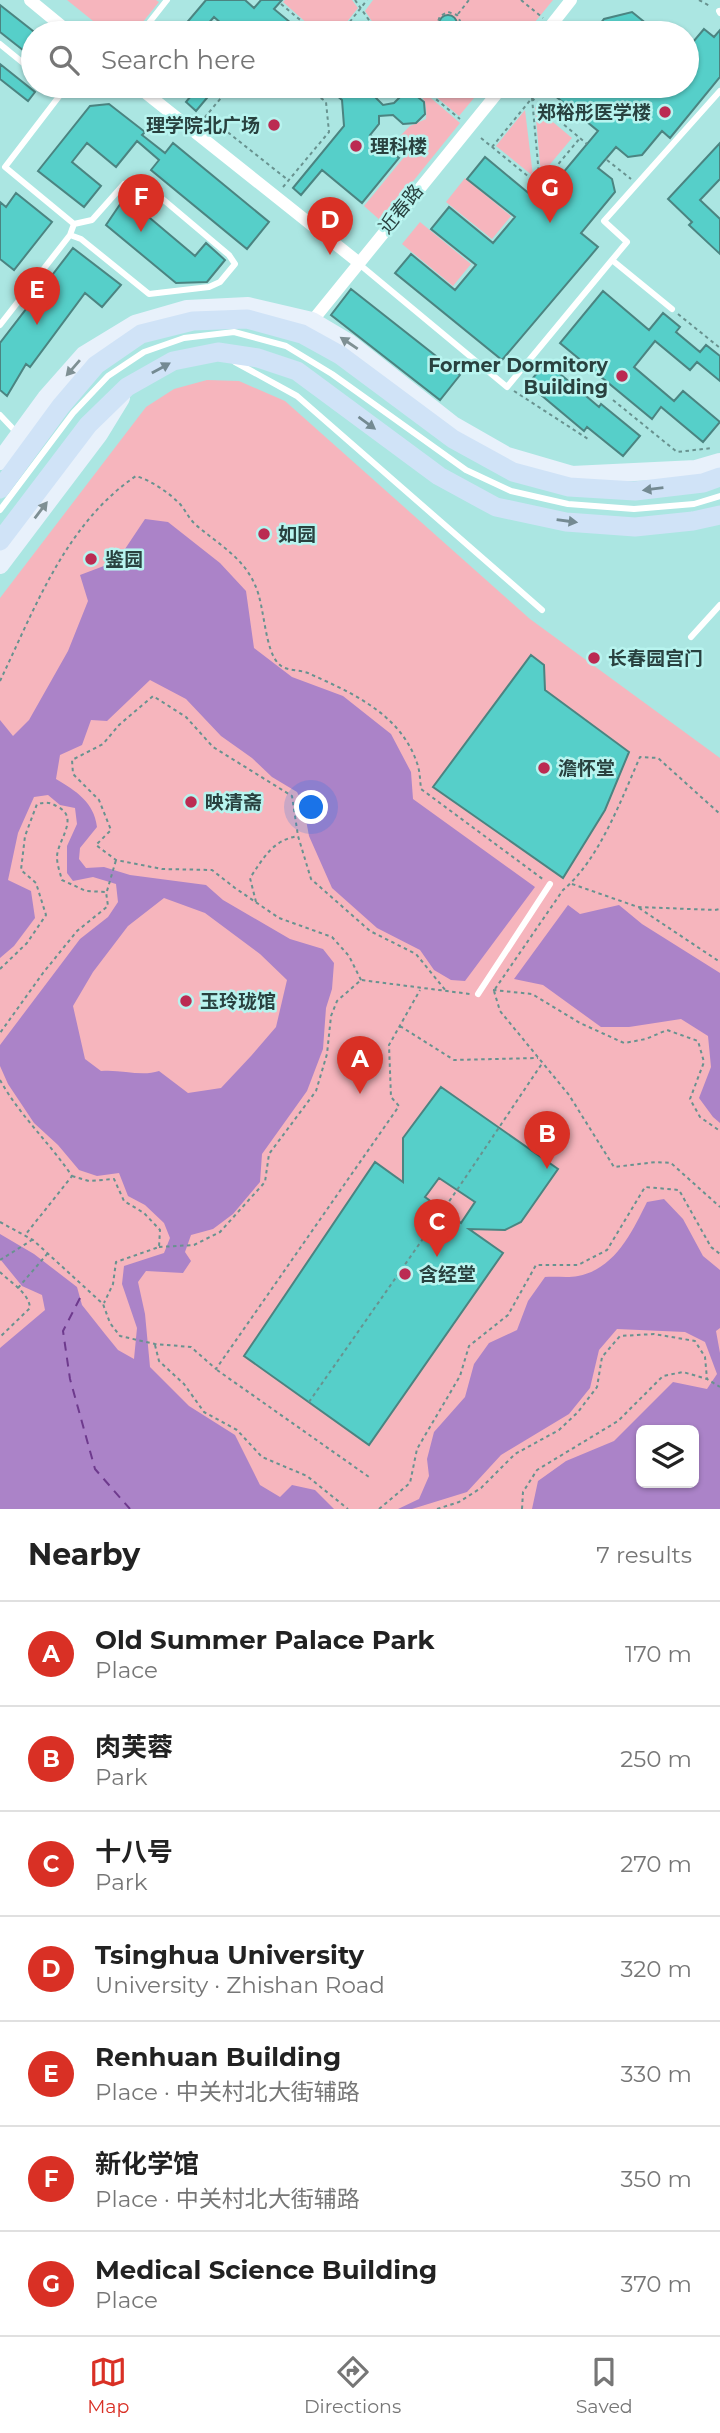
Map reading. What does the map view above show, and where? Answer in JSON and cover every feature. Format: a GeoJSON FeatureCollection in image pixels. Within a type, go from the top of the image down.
{"type":"FeatureCollection","features":[{"type":"Feature","properties":{"kind":"main road"},"geometry":{"type":"LineString","coordinates":[[0,489],[61,406],[96,365],[141,334],[193,321],[247,319],[307,327],[340,355],[453,439],[513,472],[569,486],[635,491],[702,483],[720,477]]}},
{"type":"Feature","properties":{"kind":"main road"},"geometry":{"type":"LineString","coordinates":[[0,541],[88,425],[127,387],[173,361],[218,352],[258,358],[296,371],[439,476],[496,507],[566,522],[635,527],[693,521],[720,515]]}},
{"type":"Feature","properties":{"kind":"street"},"geometry":{"type":"LineString","coordinates":[[30,0],[55,21]]}},
{"type":"Feature","properties":{"kind":"street"},"geometry":{"type":"LineString","coordinates":[[555,21],[571,0]]}},
{"type":"Feature","properties":{"kind":"street"},"geometry":{"type":"LineString","coordinates":[[153,98],[358,262]]}},
{"type":"Feature","properties":{"kind":"street","name":"近春路"},"geometry":{"type":"LineString","coordinates":[[307,327],[493,98]]}},
{"type":"Feature","properties":{"kind":"street"},"geometry":{"type":"LineString","coordinates":[[0,461],[46,398],[84,355],[135,324],[187,309],[248,306],[349,343],[453,425],[507,456],[572,475],[696,469],[720,462]]}},
{"type":"Feature","properties":{"kind":"street"},"geometry":{"type":"LineString","coordinates":[[0,565],[99,434],[127,387]]}},
{"type":"Feature","properties":{"kind":"lane"},"geometry":{"type":"LineString","coordinates":[[150,21],[167,0]]}},
{"type":"Feature","properties":{"kind":"lane"},"geometry":{"type":"LineString","coordinates":[[0,44],[21,61]]}},
{"type":"Feature","properties":{"kind":"lane"},"geometry":{"type":"LineString","coordinates":[[358,262],[507,387],[627,242],[604,221],[720,91]]}},
{"type":"Feature","properties":{"kind":"lane"},"geometry":{"type":"LineString","coordinates":[[57,98],[3,165],[74,224]]}},
{"type":"Feature","properties":{"kind":"lane"},"geometry":{"type":"LineString","coordinates":[[70,235],[81,239],[149,294],[209,287],[220,282],[235,264],[229,255],[139,180],[124,184],[92,220],[74,224]]}},
{"type":"Feature","properties":{"kind":"lane"},"geometry":{"type":"LineString","coordinates":[[0,325],[70,235],[74,224]]}},
{"type":"Feature","properties":{"kind":"lane"},"geometry":{"type":"LineString","coordinates":[[612,260],[672,309]]}},
{"type":"Feature","properties":{"kind":"lane"},"geometry":{"type":"LineString","coordinates":[[0,510],[73,413],[108,376],[144,352],[184,338],[234,332],[286,346],[332,374],[466,470],[510,491],[568,504],[634,509],[694,504],[720,496]]}},
{"type":"Feature","properties":{"kind":"lane"},"geometry":{"type":"LineString","coordinates":[[218,352],[296,396],[542,610]]}},
{"type":"Feature","properties":{"kind":"lane"},"geometry":{"type":"LineString","coordinates":[[0,415],[20,435]]}},
{"type":"Feature","properties":{"kind":"lane"},"geometry":{"type":"LineString","coordinates":[[691,637],[720,605]]}},
{"type":"Feature","properties":{"kind":"lane"},"geometry":{"type":"LineString","coordinates":[[478,994],[550,884]]}},
{"type":"Feature","properties":{"kind":"path"},"geometry":{"type":"LineString","coordinates":[[355,0],[370,21]]}},
{"type":"Feature","properties":{"kind":"path"},"geometry":{"type":"LineString","coordinates":[[361,8],[362,0]]}},
{"type":"Feature","properties":{"kind":"path"},"geometry":{"type":"LineString","coordinates":[[351,21],[367,0]]}},
{"type":"Feature","properties":{"kind":"path"},"geometry":{"type":"LineString","coordinates":[[457,15],[469,0]]}},
{"type":"Feature","properties":{"kind":"path"},"geometry":{"type":"LineString","coordinates":[[521,0],[541,21]]}},
{"type":"Feature","properties":{"kind":"path"},"geometry":{"type":"LineString","coordinates":[[699,0],[719,12]]}},
{"type":"Feature","properties":{"kind":"path"},"geometry":{"type":"LineString","coordinates":[[281,4],[302,21]]}},
{"type":"Feature","properties":{"kind":"path"},"geometry":{"type":"LineString","coordinates":[[438,21],[440,16],[448,12],[457,15],[460,21]]}},
{"type":"Feature","properties":{"kind":"path"},"geometry":{"type":"LineString","coordinates":[[194,130],[221,98]]}},
{"type":"Feature","properties":{"kind":"path"},"geometry":{"type":"LineString","coordinates":[[276,196],[329,132],[326,102],[321,98]]}},
{"type":"Feature","properties":{"kind":"path"},"geometry":{"type":"LineString","coordinates":[[434,98],[468,127]]}},
{"type":"Feature","properties":{"kind":"path"},"geometry":{"type":"LineString","coordinates":[[532,98],[587,144]]}},
{"type":"Feature","properties":{"kind":"path"},"geometry":{"type":"LineString","coordinates":[[492,147],[532,98]]}},
{"type":"Feature","properties":{"kind":"path"},"geometry":{"type":"LineString","coordinates":[[532,98],[540,186]]}},
{"type":"Feature","properties":{"kind":"path"},"geometry":{"type":"LineString","coordinates":[[206,115],[288,181]]}},
{"type":"Feature","properties":{"kind":"path"},"geometry":{"type":"LineString","coordinates":[[481,138],[540,186]]}},
{"type":"Feature","properties":{"kind":"path"},"geometry":{"type":"LineString","coordinates":[[540,186],[580,138]]}},
{"type":"Feature","properties":{"kind":"path"},"geometry":{"type":"LineString","coordinates":[[607,160],[636,184]]}},
{"type":"Feature","properties":{"kind":"path"},"geometry":{"type":"LineString","coordinates":[[672,309],[720,348]]}},
{"type":"Feature","properties":{"kind":"path"},"geometry":{"type":"LineString","coordinates":[[507,387],[589,439]]}},
{"type":"Feature","properties":{"kind":"path"},"geometry":{"type":"LineString","coordinates":[[613,400],[677,452],[720,448]]}},
{"type":"Feature","properties":{"kind":"path"},"geometry":{"type":"LineString","coordinates":[[0,681],[44,584],[98,506],[136,476],[149,480],[179,503],[194,524],[229,549],[245,567],[256,586],[272,651],[280,665],[291,670],[304,671],[354,694],[382,713],[405,737],[418,764],[421,789],[550,884]]}},
{"type":"Feature","properties":{"kind":"path"},"geometry":{"type":"LineString","coordinates":[[361,980],[349,956],[332,937],[279,918],[212,870],[162,869],[116,860],[96,845],[111,830],[99,800],[73,774],[72,760],[103,744],[119,725],[153,696],[186,717],[213,747],[292,796],[298,836],[311,879],[370,931],[416,954],[446,991]]}},
{"type":"Feature","properties":{"kind":"path"},"geometry":{"type":"LineString","coordinates":[[720,814],[658,758],[640,757],[606,833],[494,990],[500,1012],[569,1095],[614,1167],[671,1163],[720,1207]]}},
{"type":"Feature","properties":{"kind":"path"},"geometry":{"type":"LineString","coordinates":[[0,969],[27,943],[46,915],[36,883],[21,870],[25,836],[37,804],[54,804],[64,810],[68,818],[57,856],[62,880],[86,891],[106,892]]}},
{"type":"Feature","properties":{"kind":"path"},"geometry":{"type":"LineString","coordinates":[[256,903],[250,878],[264,857],[282,838],[298,836]]}},
{"type":"Feature","properties":{"kind":"path"},"geometry":{"type":"LineString","coordinates":[[0,1033],[43,973],[78,931],[108,905],[106,892],[116,860]]}},
{"type":"Feature","properties":{"kind":"path"},"geometry":{"type":"LineString","coordinates":[[571,884],[638,907],[720,962]]}},
{"type":"Feature","properties":{"kind":"path"},"geometry":{"type":"LineString","coordinates":[[638,907],[720,909]]}},
{"type":"Feature","properties":{"kind":"path"},"geometry":{"type":"LineString","coordinates":[[103,1304],[113,1284],[116,1262],[159,1247],[194,1245],[220,1232],[265,1182],[269,1154],[316,1091],[327,1054],[331,1016],[337,1001],[361,980],[478,994],[494,990],[532,994],[580,1023],[624,1043],[646,1039],[667,1030],[698,1041],[704,1062],[690,1099],[700,1117],[720,1131]]}},
{"type":"Feature","properties":{"kind":"path"},"geometry":{"type":"LineString","coordinates":[[216,1369],[399,1106],[391,1097],[389,1045],[421,988]]}},
{"type":"Feature","properties":{"kind":"path"},"geometry":{"type":"LineString","coordinates":[[400,1026],[454,1060],[539,1058]]}},
{"type":"Feature","properties":{"kind":"path"},"geometry":{"type":"LineString","coordinates":[[309,1402],[543,1062]]}},
{"type":"Feature","properties":{"kind":"path"},"geometry":{"type":"LineString","coordinates":[[0,1080],[14,1104],[72,1176],[89,1181],[114,1179],[124,1201],[144,1213],[160,1230],[159,1247]]}},
{"type":"Feature","properties":{"kind":"path"},"geometry":{"type":"LineString","coordinates":[[24,1235],[72,1176]]}},
{"type":"Feature","properties":{"kind":"path"},"geometry":{"type":"LineString","coordinates":[[379,1509],[410,1483],[417,1448],[460,1376],[469,1346],[508,1315],[536,1265],[579,1265],[607,1250],[645,1187],[679,1190],[711,1247],[720,1254]]}},
{"type":"Feature","properties":{"kind":"path"},"geometry":{"type":"LineString","coordinates":[[0,1222],[33,1240],[103,1304],[110,1323],[120,1336],[155,1344],[191,1347],[216,1369],[369,1477]]}},
{"type":"Feature","properties":{"kind":"path"},"geometry":{"type":"LineString","coordinates":[[0,1260],[33,1240]]}},
{"type":"Feature","properties":{"kind":"path"},"geometry":{"type":"LineString","coordinates":[[17,1289],[48,1252]]}},
{"type":"Feature","properties":{"kind":"path"},"geometry":{"type":"LineString","coordinates":[[0,1272],[29,1300],[30,1308],[0,1337]]}},
{"type":"Feature","properties":{"kind":"path"},"geometry":{"type":"LineString","coordinates":[[438,1509],[459,1502],[481,1488],[515,1454],[559,1430],[578,1412],[597,1387],[602,1357],[620,1336],[654,1334],[695,1341],[705,1357],[707,1379]]}},
{"type":"Feature","properties":{"kind":"path"},"geometry":{"type":"LineString","coordinates":[[155,1344],[159,1361],[184,1384],[204,1412],[237,1430],[262,1457],[307,1476],[348,1509]]}},
{"type":"Feature","properties":{"kind":"path"},"geometry":{"type":"LineString","coordinates":[[522,1509],[523,1492],[537,1470],[618,1421],[663,1376],[683,1372],[707,1379],[720,1387]]}},
{"type":"Feature","properties":{"kind":"shaded area"},"geometry":{"type":"Polygon","coordinates":[[[67,0],[159,2],[144,21],[93,21],[67,0]]]}},
{"type":"Feature","properties":{"kind":"shaded area"},"geometry":{"type":"Polygon","coordinates":[[[352,0],[358,8],[348,21],[304,21],[283,2],[352,0]]]}},
{"type":"Feature","properties":{"kind":"shaded area"},"geometry":{"type":"Polygon","coordinates":[[[373,0],[553,0],[536,21],[372,21],[365,11],[373,0]]]}},
{"type":"Feature","properties":{"kind":"shaded area"},"geometry":{"type":"Polygon","coordinates":[[[423,98],[431,98],[460,123],[381,221],[364,206],[405,156],[393,143],[410,126],[426,119],[423,98]]]}},
{"type":"Feature","properties":{"kind":"shaded area"},"geometry":{"type":"Polygon","coordinates":[[[437,98],[474,98],[459,116],[437,98]]]}},
{"type":"Feature","properties":{"kind":"shaded area"},"geometry":{"type":"Polygon","coordinates":[[[535,107],[572,138],[541,175],[535,107]]]}},
{"type":"Feature","properties":{"kind":"shaded area"},"geometry":{"type":"Polygon","coordinates":[[[525,110],[533,176],[496,146],[525,110]]]}},
{"type":"Feature","properties":{"kind":"shaded area"},"geometry":{"type":"Polygon","coordinates":[[[465,178],[511,216],[492,239],[446,202],[465,178]]]}},
{"type":"Feature","properties":{"kind":"shaded area"},"geometry":{"type":"Polygon","coordinates":[[[420,222],[471,264],[453,286],[402,244],[420,222]]]}},
{"type":"Feature","properties":{"kind":"shaded area"},"geometry":{"type":"Polygon","coordinates":[[[207,380],[239,381],[285,401],[530,619],[720,758],[720,1509],[0,1509],[0,598],[146,407],[174,389],[207,380]]]}},
{"type":"Feature","properties":{"kind":"shaded area"},"geometry":{"type":"Polygon","coordinates":[[[145,519],[168,522],[220,563],[246,591],[254,648],[292,677],[343,696],[391,734],[411,772],[413,799],[535,887],[465,981],[451,980],[434,970],[420,950],[377,928],[332,888],[309,836],[303,804],[297,792],[272,777],[252,758],[221,736],[186,699],[150,680],[107,721],[91,720],[82,745],[60,755],[56,779],[83,798],[95,818],[97,827],[80,848],[79,859],[86,868],[104,867],[130,875],[206,885],[223,900],[290,939],[323,949],[334,963],[332,989],[326,1008],[323,1049],[307,1091],[262,1154],[260,1182],[233,1214],[213,1229],[191,1235],[185,1252],[191,1261],[183,1273],[146,1271],[138,1282],[145,1314],[150,1367],[189,1406],[235,1435],[260,1485],[280,1497],[292,1485],[315,1490],[334,1509],[0,1509],[0,1348],[45,1310],[42,1295],[22,1286],[0,1259],[0,1234],[34,1254],[77,1287],[82,1305],[118,1350],[134,1359],[137,1328],[122,1284],[124,1266],[164,1253],[170,1238],[164,1223],[145,1205],[128,1196],[119,1173],[97,1176],[79,1170],[58,1145],[34,1123],[8,1084],[0,1066],[0,1045],[80,939],[108,917],[118,902],[116,884],[93,877],[73,881],[67,873],[67,846],[77,824],[75,808],[60,805],[48,795],[34,797],[18,833],[8,880],[31,891],[35,918],[14,946],[0,958],[0,720],[13,736],[29,720],[68,651],[88,601],[80,575],[117,561],[145,519]],[[164,898],[128,926],[93,972],[73,1006],[85,1059],[101,1071],[159,1071],[188,1093],[221,1088],[276,1027],[287,980],[260,954],[205,913],[164,898]]]}},
{"type":"Feature","properties":{"kind":"shaded area"},"geometry":{"type":"Polygon","coordinates":[[[568,905],[580,914],[619,905],[642,924],[720,973],[720,1123],[699,1098],[711,1067],[708,1036],[681,1019],[629,1027],[601,1027],[543,985],[514,979],[568,905]]]}},
{"type":"Feature","properties":{"kind":"shaded area"},"geometry":{"type":"Polygon","coordinates":[[[664,1199],[683,1219],[703,1256],[720,1270],[720,1328],[716,1331],[720,1353],[720,1509],[532,1509],[538,1481],[566,1461],[614,1441],[673,1382],[707,1389],[717,1374],[705,1342],[685,1332],[617,1329],[599,1350],[590,1388],[569,1414],[501,1455],[467,1492],[412,1509],[398,1509],[419,1499],[429,1476],[427,1459],[434,1432],[465,1397],[474,1364],[489,1343],[517,1330],[528,1301],[545,1277],[570,1277],[591,1272],[612,1257],[628,1237],[647,1202],[664,1199]]]}},
{"type":"Feature","properties":{"kind":"building"},"geometry":{"type":"Polygon","coordinates":[[[206,0],[245,0],[254,8],[261,0],[282,0],[274,9],[288,21],[218,21],[214,17],[210,21],[188,21],[206,0]]]}},
{"type":"Feature","properties":{"kind":"building"},"geometry":{"type":"Polygon","coordinates":[[[0,5],[21,22],[21,49],[0,32],[0,5]]]}},
{"type":"Feature","properties":{"kind":"building"},"geometry":{"type":"Polygon","coordinates":[[[632,12],[643,21],[602,21],[632,12]]]}},
{"type":"Feature","properties":{"kind":"building"},"geometry":{"type":"Polygon","coordinates":[[[448,15],[456,21],[440,21],[448,15]]]}},
{"type":"Feature","properties":{"kind":"building"},"geometry":{"type":"Polygon","coordinates":[[[704,29],[714,37],[720,30],[720,77],[670,138],[662,131],[642,155],[628,157],[616,147],[598,168],[612,179],[615,192],[581,233],[598,247],[502,360],[395,273],[411,254],[455,290],[476,265],[431,229],[449,207],[493,243],[515,217],[467,179],[485,157],[532,196],[547,192],[598,131],[558,98],[699,98],[699,35],[704,29]]]}},
{"type":"Feature","properties":{"kind":"building"},"geometry":{"type":"Polygon","coordinates":[[[0,64],[21,81],[21,96],[0,79],[0,64]]]}},
{"type":"Feature","properties":{"kind":"building"},"geometry":{"type":"Polygon","coordinates":[[[189,98],[207,98],[196,111],[186,102],[189,98]]]}},
{"type":"Feature","properties":{"kind":"building","name":"理科楼"},"geometry":{"type":"Polygon","coordinates":[[[340,98],[376,98],[383,105],[394,103],[399,98],[419,98],[424,102],[425,114],[416,123],[403,124],[393,115],[379,116],[379,124],[370,135],[399,158],[362,203],[322,170],[301,195],[293,188],[344,126],[340,98]]]}},
{"type":"Feature","properties":{"kind":"building"},"geometry":{"type":"Polygon","coordinates":[[[109,104],[145,132],[142,135],[165,153],[173,143],[269,222],[247,249],[151,170],[159,160],[137,141],[116,167],[87,143],[72,162],[101,186],[84,207],[38,171],[90,106],[109,104]]]}},
{"type":"Feature","properties":{"kind":"building"},"geometry":{"type":"Polygon","coordinates":[[[720,143],[720,179],[700,200],[720,219],[720,254],[689,225],[692,222],[668,199],[720,143]]]}},
{"type":"Feature","properties":{"kind":"building"},"geometry":{"type":"Polygon","coordinates":[[[16,193],[52,222],[14,270],[0,259],[0,202],[6,207],[16,193]]]}},
{"type":"Feature","properties":{"kind":"building"},"geometry":{"type":"Polygon","coordinates":[[[125,197],[195,256],[206,243],[225,260],[207,282],[176,283],[106,225],[125,197]]]}},
{"type":"Feature","properties":{"kind":"building"},"geometry":{"type":"Polygon","coordinates":[[[73,248],[121,285],[102,307],[85,293],[30,367],[26,364],[7,396],[0,390],[0,343],[73,248]]]}},
{"type":"Feature","properties":{"kind":"building"},"geometry":{"type":"Polygon","coordinates":[[[351,289],[460,375],[440,400],[331,315],[351,289]]]}},
{"type":"Feature","properties":{"kind":"building","name":"Former Dormitory Building"},"geometry":{"type":"Polygon","coordinates":[[[603,291],[649,330],[663,313],[680,327],[676,332],[700,352],[706,345],[720,356],[720,381],[697,362],[690,370],[655,341],[634,367],[674,401],[683,391],[720,422],[703,442],[661,407],[652,419],[560,343],[603,291]]]}},
{"type":"Feature","properties":{"kind":"building"},"geometry":{"type":"Polygon","coordinates":[[[546,362],[599,407],[601,404],[640,436],[623,456],[587,427],[584,431],[528,384],[546,362]]]}},
{"type":"Feature","properties":{"kind":"building"},"geometry":{"type":"Polygon","coordinates":[[[531,655],[544,665],[545,690],[629,752],[605,810],[563,878],[433,787],[531,655]]]}},
{"type":"Feature","properties":{"kind":"building"},"geometry":{"type":"Polygon","coordinates":[[[441,1087],[558,1169],[521,1222],[505,1230],[469,1229],[503,1253],[369,1445],[244,1356],[375,1162],[403,1182],[403,1138],[441,1087]],[[439,1178],[425,1197],[461,1223],[475,1202],[439,1178]]]}},
{"type":"Feature","properties":{"kind":"ferry route"},"geometry":{"type":"LineString","coordinates":[[80,1298],[63,1331],[70,1379],[95,1469],[130,1509]]}},
{"type":"Feature","properties":{"kind":"place","name":"郑裕彤医学楼"},"geometry":{"type":"Point","coordinates":[665,112]}},
{"type":"Feature","properties":{"kind":"place","name":"理学院北广场"},"geometry":{"type":"Point","coordinates":[274,125]}},
{"type":"Feature","properties":{"kind":"place","name":"理科楼"},"geometry":{"type":"Point","coordinates":[356,146]}},
{"type":"Feature","properties":{"kind":"place","name":"Medical Science Building"},"geometry":{"type":"Point","coordinates":[550,223]}},
{"type":"Feature","properties":{"kind":"place","name":"新化学馆"},"geometry":{"type":"Point","coordinates":[141,232]}},
{"type":"Feature","properties":{"kind":"place","name":"Tsinghua University"},"geometry":{"type":"Point","coordinates":[330,255]}},
{"type":"Feature","properties":{"kind":"place","name":"Renhuan Building"},"geometry":{"type":"Point","coordinates":[37,325]}},
{"type":"Feature","properties":{"kind":"place","name":"Former Dormitory Building"},"geometry":{"type":"Point","coordinates":[622,376]}},
{"type":"Feature","properties":{"kind":"place","name":"如园"},"geometry":{"type":"Point","coordinates":[264,534]}},
{"type":"Feature","properties":{"kind":"place","name":"鉴园"},"geometry":{"type":"Point","coordinates":[91,559]}},
{"type":"Feature","properties":{"kind":"place","name":"长春园宫门"},"geometry":{"type":"Point","coordinates":[594,658]}},
{"type":"Feature","properties":{"kind":"place","name":"澹怀堂"},"geometry":{"type":"Point","coordinates":[544,768]}},
{"type":"Feature","properties":{"kind":"place","name":"映清斋"},"geometry":{"type":"Point","coordinates":[191,802]}},
{"type":"Feature","properties":{"kind":"place","name":"玉玲珑馆"},"geometry":{"type":"Point","coordinates":[186,1001]}},
{"type":"Feature","properties":{"kind":"place","name":"Old Summer Palace Park"},"geometry":{"type":"Point","coordinates":[360,1094]}},
{"type":"Feature","properties":{"kind":"place","name":"肉芙蓉"},"geometry":{"type":"Point","coordinates":[547,1169]}},
{"type":"Feature","properties":{"kind":"place","name":"十八号"},"geometry":{"type":"Point","coordinates":[437,1257]}},
{"type":"Feature","properties":{"kind":"place","name":"含经堂"},"geometry":{"type":"Point","coordinates":[405,1274]}}]}
